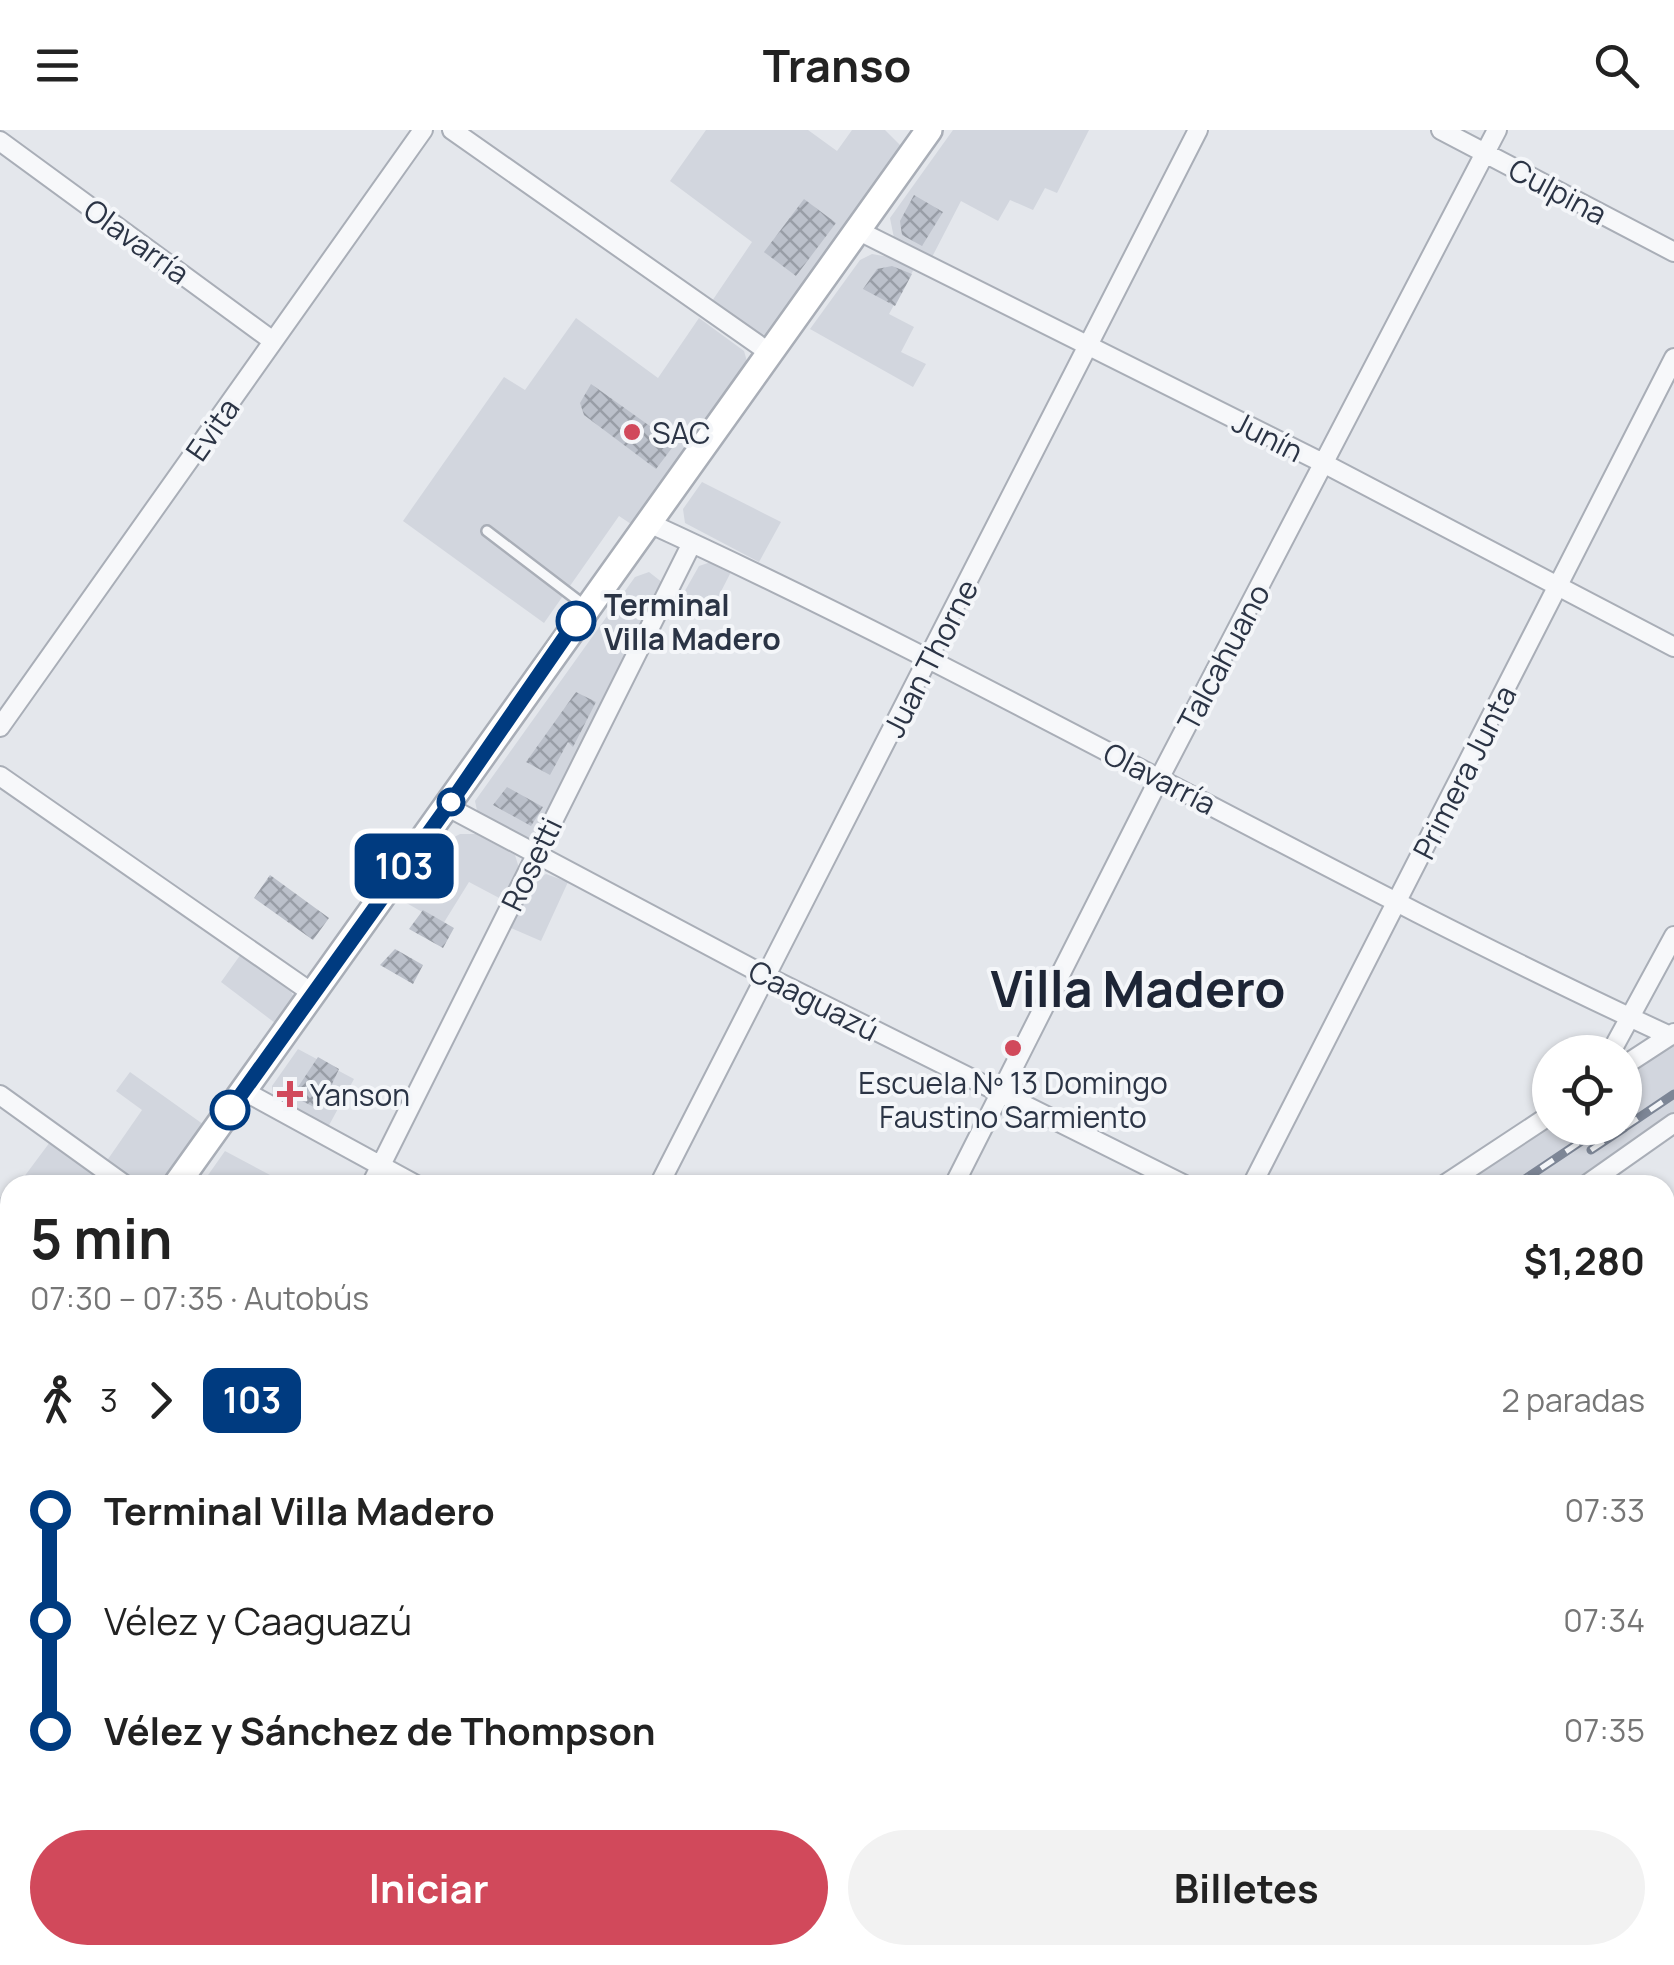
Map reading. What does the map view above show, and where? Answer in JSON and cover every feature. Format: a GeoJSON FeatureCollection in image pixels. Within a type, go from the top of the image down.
{"type":"FeatureCollection","features":[{"type":"Feature","properties":{"kind":"main road"},"geometry":{"type":"LineString","coordinates":[[183,1175],[586,606],[859,231],[919,133]]}},
{"type":"Feature","properties":{"kind":"street","name":"Evita"},"geometry":{"type":"LineString","coordinates":[[0,727],[423,130]]}},
{"type":"Feature","properties":{"kind":"street"},"geometry":{"type":"LineString","coordinates":[[452,130],[770,353]]}},
{"type":"Feature","properties":{"kind":"street","name":"Juan Thorne"},"geometry":{"type":"LineString","coordinates":[[664,1175],[1198,130]]}},
{"type":"Feature","properties":{"kind":"street","name":"Culpina"},"geometry":{"type":"LineString","coordinates":[[1441,130],[1674,252]]}},
{"type":"Feature","properties":{"kind":"street","name":"Talcahuano"},"geometry":{"type":"LineString","coordinates":[[959,1175],[1496,130]]}},
{"type":"Feature","properties":{"kind":"street","name":"Olavarría"},"geometry":{"type":"LineString","coordinates":[[0,141],[274,341]]}},
{"type":"Feature","properties":{"kind":"street","name":"Junín"},"geometry":{"type":"LineString","coordinates":[[859,231],[1325,464],[1674,648]]}},
{"type":"Feature","properties":{"kind":"street","name":"Primera Junta"},"geometry":{"type":"LineString","coordinates":[[1257,1175],[1674,358]]}},
{"type":"Feature","properties":{"kind":"street","name":"Olavarría"},"geometry":{"type":"LineString","coordinates":[[650,523],[930,659],[1397,901],[1631,1018],[1672,1034]]}},
{"type":"Feature","properties":{"kind":"street","name":"Rosetti"},"geometry":{"type":"LineString","coordinates":[[376,1175],[692,542]]}},
{"type":"Feature","properties":{"kind":"street"},"geometry":{"type":"LineString","coordinates":[[0,776],[312,993]]}},
{"type":"Feature","properties":{"kind":"street","name":"Caaguazú"},"geometry":{"type":"LineString","coordinates":[[448,806],[766,976],[1165,1175]]}},
{"type":"Feature","properties":{"kind":"street"},"geometry":{"type":"LineString","coordinates":[[1621,1035],[1674,936]]}},
{"type":"Feature","properties":{"kind":"street"},"geometry":{"type":"LineString","coordinates":[[1642,1054],[1672,1034]]}},
{"type":"Feature","properties":{"kind":"street"},"geometry":{"type":"LineString","coordinates":[[244,1091],[396,1175]]}},
{"type":"Feature","properties":{"kind":"street"},"geometry":{"type":"LineString","coordinates":[[0,1095],[111,1175]]}},
{"type":"Feature","properties":{"kind":"street"},"geometry":{"type":"LineString","coordinates":[[1600,1175],[1674,1123]]}},
{"type":"Feature","properties":{"kind":"street"},"geometry":{"type":"LineString","coordinates":[[1459,1175],[1532,1127]]}},
{"type":"Feature","properties":{"kind":"lane"},"geometry":{"type":"LineString","coordinates":[[487,530],[586,606]]}},
{"type":"Feature","properties":{"kind":"shaded area"},"geometry":{"type":"Polygon","coordinates":[[[706,130],[808,130],[837,151],[852,130],[885,130],[901,146],[901,152],[765,338],[710,304],[752,242],[670,181],[706,130]]]}},
{"type":"Feature","properties":{"kind":"shaded area"},"geometry":{"type":"Polygon","coordinates":[[[953,130],[1089,130],[1057,193],[1045,188],[1033,210],[1010,200],[998,221],[961,201],[931,259],[894,238],[890,218],[953,130]]]}},
{"type":"Feature","properties":{"kind":"shaded area"},"geometry":{"type":"Polygon","coordinates":[[[872,254],[914,269],[889,314],[914,327],[901,352],[926,364],[913,387],[810,329],[860,260],[872,254]]]}},
{"type":"Feature","properties":{"kind":"shaded area"},"geometry":{"type":"Polygon","coordinates":[[[576,318],[658,378],[699,318],[744,351],[748,365],[637,528],[619,516],[544,623],[403,521],[504,377],[525,390],[576,318]]]}},
{"type":"Feature","properties":{"kind":"shaded area"},"geometry":{"type":"Polygon","coordinates":[[[702,482],[781,522],[759,562],[685,523],[683,509],[702,482]]]}},
{"type":"Feature","properties":{"kind":"shaded area"},"geometry":{"type":"Polygon","coordinates":[[[711,562],[732,570],[712,609],[682,596],[699,566],[711,562]]]}},
{"type":"Feature","properties":{"kind":"shaded area"},"geometry":{"type":"Polygon","coordinates":[[[649,572],[663,583],[535,837],[523,838],[478,815],[475,801],[635,577],[649,572]]]}},
{"type":"Feature","properties":{"kind":"shaded area"},"geometry":{"type":"Polygon","coordinates":[[[460,834],[476,834],[515,855],[519,868],[503,900],[469,882],[443,924],[403,901],[445,842],[460,834]]]}},
{"type":"Feature","properties":{"kind":"shaded area"},"geometry":{"type":"Polygon","coordinates":[[[546,874],[568,882],[541,941],[511,928],[534,880],[546,874]]]}},
{"type":"Feature","properties":{"kind":"shaded area"},"geometry":{"type":"Polygon","coordinates":[[[241,954],[294,997],[279,1026],[221,982],[241,954]]]}},
{"type":"Feature","properties":{"kind":"shaded area"},"geometry":{"type":"Polygon","coordinates":[[[1674,1043],[1674,1116],[1642,1138],[1642,1065],[1674,1043]]]}},
{"type":"Feature","properties":{"kind":"shaded area"},"geometry":{"type":"Polygon","coordinates":[[[298,1049],[354,1079],[327,1129],[273,1097],[272,1086],[298,1049]]]}},
{"type":"Feature","properties":{"kind":"shaded area"},"geometry":{"type":"Polygon","coordinates":[[[130,1072],[207,1127],[172,1175],[124,1175],[106,1162],[142,1110],[116,1091],[130,1072]]]}},
{"type":"Feature","properties":{"kind":"shaded area"},"geometry":{"type":"Polygon","coordinates":[[[1532,1138],[1532,1145],[1632,1145],[1588,1175],[1477,1175],[1532,1138]]]}},
{"type":"Feature","properties":{"kind":"shaded area"},"geometry":{"type":"Polygon","coordinates":[[[50,1142],[94,1175],[25,1175],[50,1142]]]}},
{"type":"Feature","properties":{"kind":"shaded area"},"geometry":{"type":"Polygon","coordinates":[[[225,1151],[270,1175],[208,1175],[225,1151]]]}},
{"type":"Feature","properties":{"kind":"building"},"geometry":{"type":"Polygon","coordinates":[[[914,195],[943,212],[922,246],[902,235],[900,221],[914,195]]]}},
{"type":"Feature","properties":{"kind":"building"},"geometry":{"type":"Polygon","coordinates":[[[804,199],[836,223],[796,276],[764,252],[804,199]]]}},
{"type":"Feature","properties":{"kind":"building"},"geometry":{"type":"Polygon","coordinates":[[[892,266],[912,274],[895,306],[863,289],[877,269],[892,266]]]}},
{"type":"Feature","properties":{"kind":"building","name":"SAC"},"geometry":{"type":"Polygon","coordinates":[[[591,384],[675,444],[656,469],[584,415],[580,403],[591,384]]]}},
{"type":"Feature","properties":{"kind":"building"},"geometry":{"type":"Polygon","coordinates":[[[576,692],[596,702],[573,747],[568,742],[550,775],[526,762],[576,692]]]}},
{"type":"Feature","properties":{"kind":"building"},"geometry":{"type":"Polygon","coordinates":[[[507,787],[543,807],[531,826],[493,805],[507,787]]]}},
{"type":"Feature","properties":{"kind":"building"},"geometry":{"type":"Polygon","coordinates":[[[270,875],[329,918],[313,940],[254,898],[270,875]]]}},
{"type":"Feature","properties":{"kind":"building"},"geometry":{"type":"Polygon","coordinates":[[[423,910],[454,928],[443,948],[409,929],[423,910]]]}},
{"type":"Feature","properties":{"kind":"building"},"geometry":{"type":"Polygon","coordinates":[[[395,949],[423,965],[413,984],[380,965],[395,949]]]}},
{"type":"Feature","properties":{"kind":"building"},"geometry":{"type":"Polygon","coordinates":[[[318,1057],[339,1069],[320,1110],[292,1096],[318,1057]]]}},
{"type":"Feature","properties":{"kind":"railway"},"geometry":{"type":"LineString","coordinates":[[1642,1116],[1674,1094]]}},
{"type":"Feature","properties":{"kind":"railway"},"geometry":{"type":"LineString","coordinates":[[1531,1175],[1576,1145]]}},
{"type":"Feature","properties":{"kind":"railway"},"geometry":{"type":"LineString","coordinates":[[1591,1150],[1598,1145]]}},
{"type":"Feature","properties":{"kind":"bus line","name":"103"},"geometry":{"type":"LineString","coordinates":[[230,1110],[576,621]]}},
{"type":"Feature","properties":{"kind":"place","name":"SAC"},"geometry":{"type":"Point","coordinates":[632,432]}},
{"type":"Feature","properties":{"kind":"place","name":"Terminal Villa Madero"},"geometry":{"type":"Point","coordinates":[576,621]}},
{"type":"Feature","properties":{"kind":"place","name":"Escuela Nº 13 Domingo Faustino Sarmiento"},"geometry":{"type":"Point","coordinates":[1013,1048]}},
{"type":"Feature","properties":{"kind":"place","name":"Yanson"},"geometry":{"type":"Point","coordinates":[290,1094]}},
{"type":"Feature","properties":{"kind":"district","name":"Villa Madero"},"geometry":{"type":"Point","coordinates":[1138,988]}}]}
